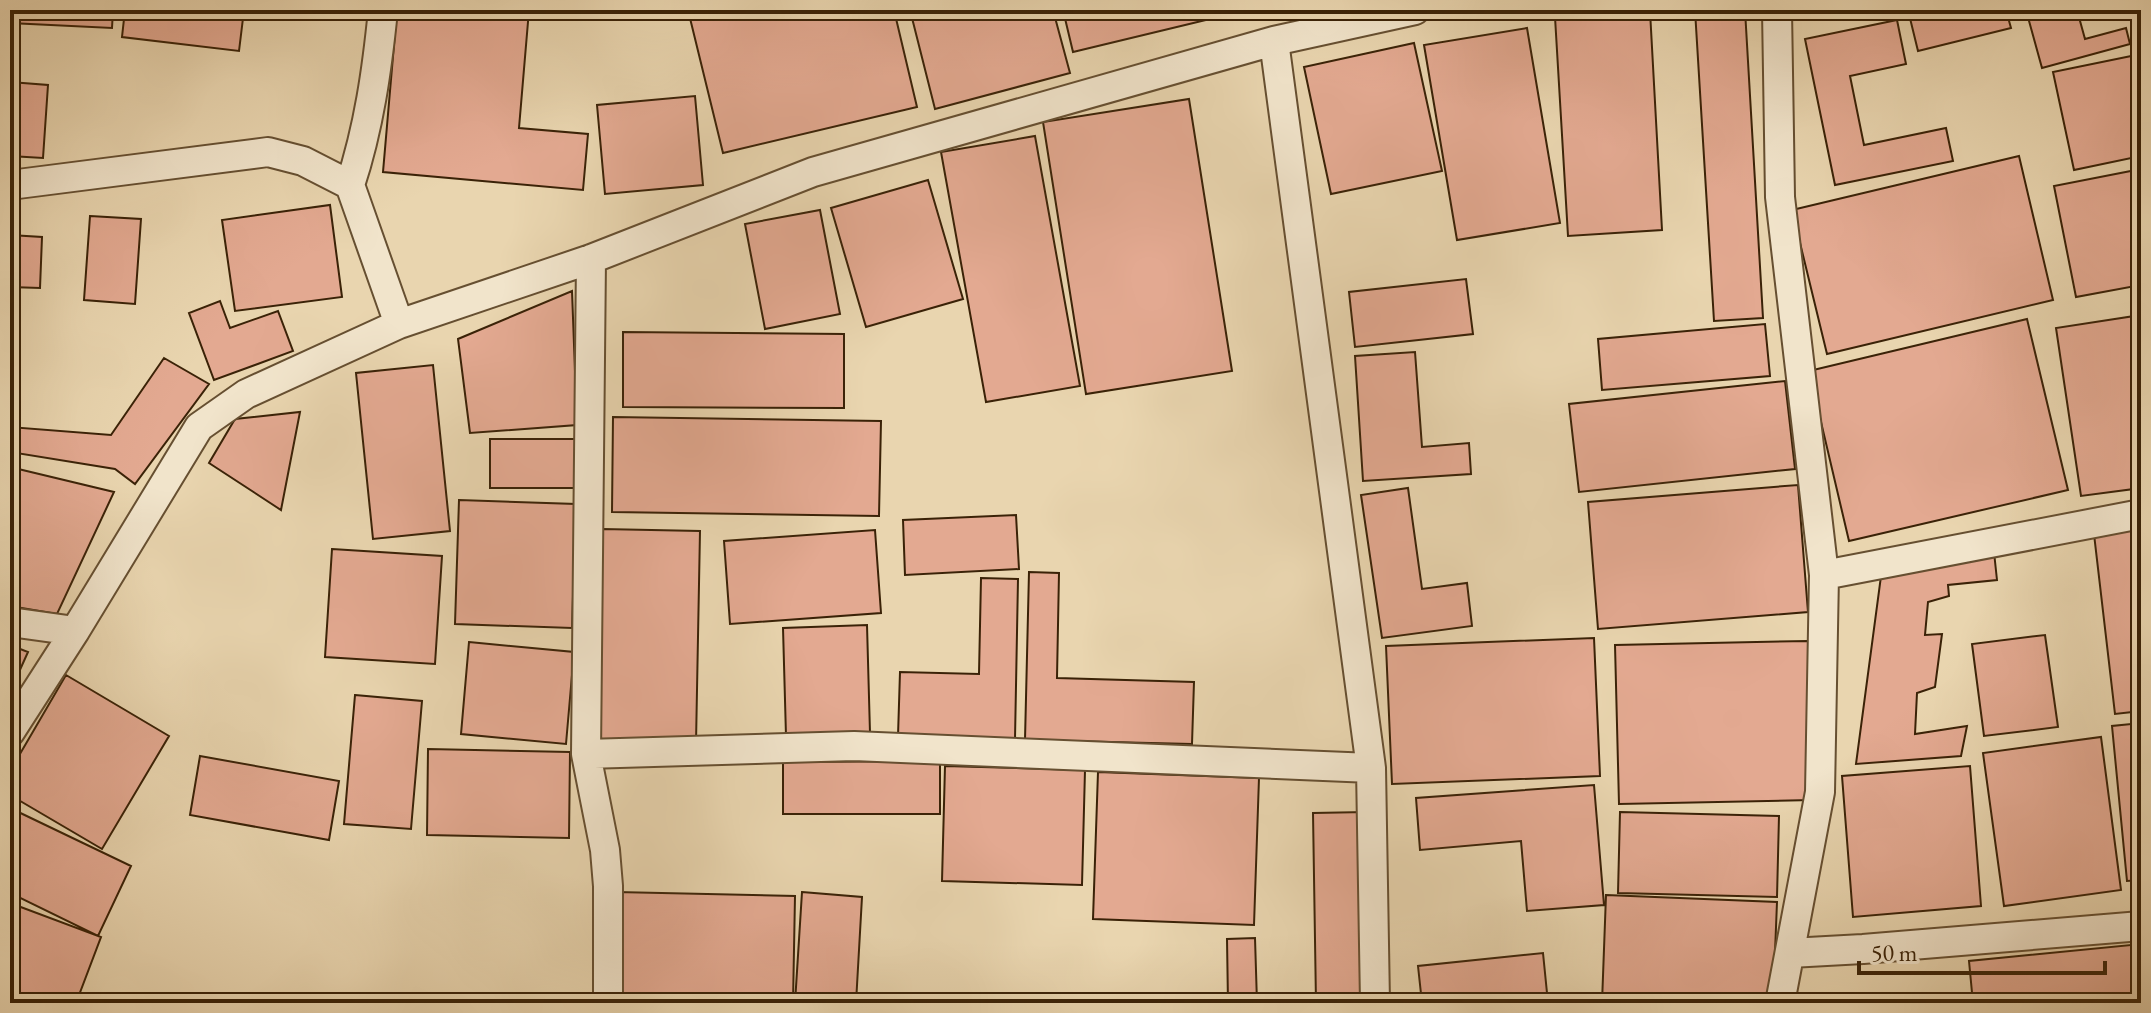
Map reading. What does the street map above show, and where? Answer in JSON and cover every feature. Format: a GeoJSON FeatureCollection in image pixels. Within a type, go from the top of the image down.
{"type":"FeatureCollection","features":[{"type":"Feature","properties":{"kind":"street"},"geometry":{"type":"LineString","coordinates":[[383,10],[377,73],[363,145],[350,185],[399,324]]}},
{"type":"Feature","properties":{"kind":"street"},"geometry":{"type":"LineString","coordinates":[[10,732],[199,427],[246,394],[399,324],[591,259],[813,172],[1274,41],[1415,10]]}},
{"type":"Feature","properties":{"kind":"street"},"geometry":{"type":"LineString","coordinates":[[1777,10],[1780,197],[1824,575],[1820,792],[1780,1003]]}},
{"type":"Feature","properties":{"kind":"street"},"geometry":{"type":"LineString","coordinates":[[1274,41],[1371,768],[1375,1003]]}},
{"type":"Feature","properties":{"kind":"street"},"geometry":{"type":"LineString","coordinates":[[10,185],[268,152],[303,161],[350,185]]}},
{"type":"Feature","properties":{"kind":"street"},"geometry":{"type":"LineString","coordinates":[[591,259],[586,754],[605,850],[608,1003]]}},
{"type":"Feature","properties":{"kind":"street"},"geometry":{"type":"LineString","coordinates":[[1824,575],[2141,514]]}},
{"type":"Feature","properties":{"kind":"street"},"geometry":{"type":"LineString","coordinates":[[10,622],[75,631]]}},
{"type":"Feature","properties":{"kind":"street"},"geometry":{"type":"LineString","coordinates":[[586,754],[854,746],[1371,768]]}},
{"type":"Feature","properties":{"kind":"street"},"geometry":{"type":"LineString","coordinates":[[1790,953],[2141,926]]}},
{"type":"Feature","properties":{"kind":"building"},"geometry":{"type":"Polygon","coordinates":[[[10,10],[113,10],[112,28],[10,23],[10,10]]]}},
{"type":"Feature","properties":{"kind":"building"},"geometry":{"type":"Polygon","coordinates":[[[125,10],[244,10],[239,51],[122,37],[125,10]]]}},
{"type":"Feature","properties":{"kind":"building"},"geometry":{"type":"Polygon","coordinates":[[[397,10],[529,10],[519,128],[588,134],[583,190],[383,172],[397,10]]]}},
{"type":"Feature","properties":{"kind":"building"},"geometry":{"type":"Polygon","coordinates":[[[688,10],[894,10],[917,107],[723,153],[688,10]]]}},
{"type":"Feature","properties":{"kind":"building"},"geometry":{"type":"Polygon","coordinates":[[[910,10],[1053,10],[1070,73],[935,109],[910,10]]]}},
{"type":"Feature","properties":{"kind":"building"},"geometry":{"type":"Polygon","coordinates":[[[1063,10],[1208,10],[1210,19],[1073,52],[1063,10]]]}},
{"type":"Feature","properties":{"kind":"building"},"geometry":{"type":"Polygon","coordinates":[[[1222,10],[1263,10],[1224,17],[1222,10]]]}},
{"type":"Feature","properties":{"kind":"building"},"geometry":{"type":"Polygon","coordinates":[[[1695,10],[1745,10],[1763,318],[1714,321],[1695,10]]]}},
{"type":"Feature","properties":{"kind":"building"},"geometry":{"type":"Polygon","coordinates":[[[1908,10],[2006,10],[2011,28],[1918,51],[1908,10]]]}},
{"type":"Feature","properties":{"kind":"building"},"geometry":{"type":"Polygon","coordinates":[[[2026,10],[2077,10],[2085,39],[2126,28],[2130,44],[2042,68],[2026,10]]]}},
{"type":"Feature","properties":{"kind":"building"},"geometry":{"type":"Polygon","coordinates":[[[1650,11],[1662,230],[1568,236],[1555,17],[1650,11]]]}},
{"type":"Feature","properties":{"kind":"building"},"geometry":{"type":"Polygon","coordinates":[[[1897,20],[1906,64],[1850,76],[1864,145],[1946,128],[1953,161],[1835,185],[1805,39],[1897,20]]]}},
{"type":"Feature","properties":{"kind":"building"},"geometry":{"type":"Polygon","coordinates":[[[1527,28],[1560,223],[1457,240],[1424,45],[1527,28]]]}},
{"type":"Feature","properties":{"kind":"building"},"geometry":{"type":"Polygon","coordinates":[[[1414,43],[1442,171],[1331,194],[1304,67],[1414,43]]]}},
{"type":"Feature","properties":{"kind":"building"},"geometry":{"type":"Polygon","coordinates":[[[2141,54],[2141,156],[2074,170],[2053,72],[2141,54]]]}},
{"type":"Feature","properties":{"kind":"building"},"geometry":{"type":"Polygon","coordinates":[[[10,82],[48,85],[43,158],[10,156],[10,82]]]}},
{"type":"Feature","properties":{"kind":"building"},"geometry":{"type":"Polygon","coordinates":[[[695,96],[703,185],[605,194],[597,105],[695,96]]]}},
{"type":"Feature","properties":{"kind":"building"},"geometry":{"type":"Polygon","coordinates":[[[1189,99],[1232,371],[1086,394],[1043,122],[1189,99]]]}},
{"type":"Feature","properties":{"kind":"building"},"geometry":{"type":"Polygon","coordinates":[[[1035,136],[1080,386],[986,402],[941,152],[1035,136]]]}},
{"type":"Feature","properties":{"kind":"building"},"geometry":{"type":"Polygon","coordinates":[[[2019,156],[2053,300],[1827,354],[1792,210],[2019,156]]]}},
{"type":"Feature","properties":{"kind":"building"},"geometry":{"type":"Polygon","coordinates":[[[2141,169],[2141,285],[2076,297],[2054,186],[2141,169]]]}},
{"type":"Feature","properties":{"kind":"building"},"geometry":{"type":"Polygon","coordinates":[[[928,180],[963,299],[866,327],[831,208],[928,180]]]}},
{"type":"Feature","properties":{"kind":"building"},"geometry":{"type":"Polygon","coordinates":[[[330,205],[342,297],[235,311],[222,220],[330,205]]]}},
{"type":"Feature","properties":{"kind":"building"},"geometry":{"type":"Polygon","coordinates":[[[820,210],[840,314],[765,329],[745,224],[820,210]]]}},
{"type":"Feature","properties":{"kind":"building"},"geometry":{"type":"Polygon","coordinates":[[[90,216],[141,219],[135,304],[84,300],[90,216]]]}},
{"type":"Feature","properties":{"kind":"building"},"geometry":{"type":"Polygon","coordinates":[[[10,235],[42,237],[40,288],[10,287],[10,235]]]}},
{"type":"Feature","properties":{"kind":"building"},"geometry":{"type":"Polygon","coordinates":[[[1466,279],[1473,334],[1355,347],[1349,292],[1466,279]]]}},
{"type":"Feature","properties":{"kind":"building"},"geometry":{"type":"Polygon","coordinates":[[[572,291],[577,425],[470,433],[458,339],[572,291]]]}},
{"type":"Feature","properties":{"kind":"building"},"geometry":{"type":"Polygon","coordinates":[[[220,301],[230,328],[278,311],[293,351],[214,380],[189,313],[220,301]]]}},
{"type":"Feature","properties":{"kind":"building"},"geometry":{"type":"Polygon","coordinates":[[[2141,315],[2141,488],[2081,496],[2056,328],[2141,315]]]}},
{"type":"Feature","properties":{"kind":"building"},"geometry":{"type":"Polygon","coordinates":[[[2027,319],[2068,490],[1849,541],[1809,371],[2027,319]]]}},
{"type":"Feature","properties":{"kind":"building"},"geometry":{"type":"Polygon","coordinates":[[[1765,324],[1770,376],[1602,390],[1598,339],[1765,324]]]}},
{"type":"Feature","properties":{"kind":"building"},"geometry":{"type":"Polygon","coordinates":[[[623,332],[844,334],[844,408],[623,407],[623,332]]]}},
{"type":"Feature","properties":{"kind":"building"},"geometry":{"type":"Polygon","coordinates":[[[1415,352],[1422,447],[1469,443],[1471,474],[1363,481],[1355,356],[1415,352]]]}},
{"type":"Feature","properties":{"kind":"building"},"geometry":{"type":"Polygon","coordinates":[[[164,358],[209,384],[135,484],[115,469],[10,452],[10,427],[111,435],[164,358]]]}},
{"type":"Feature","properties":{"kind":"building"},"geometry":{"type":"Polygon","coordinates":[[[433,365],[450,531],[373,539],[356,373],[433,365]]]}},
{"type":"Feature","properties":{"kind":"building"},"geometry":{"type":"Polygon","coordinates":[[[1785,381],[1795,469],[1579,492],[1569,404],[1785,381]]]}},
{"type":"Feature","properties":{"kind":"building"},"geometry":{"type":"Polygon","coordinates":[[[300,412],[281,510],[209,463],[235,419],[300,412]]]}},
{"type":"Feature","properties":{"kind":"building"},"geometry":{"type":"Polygon","coordinates":[[[613,417],[881,421],[879,516],[612,512],[613,417]]]}},
{"type":"Feature","properties":{"kind":"building"},"geometry":{"type":"Polygon","coordinates":[[[490,439],[579,439],[579,488],[490,488],[490,439]]]}},
{"type":"Feature","properties":{"kind":"building"},"geometry":{"type":"Polygon","coordinates":[[[10,467],[114,492],[57,614],[10,606],[10,467]]]}},
{"type":"Feature","properties":{"kind":"building"},"geometry":{"type":"Polygon","coordinates":[[[1798,485],[1808,612],[1598,629],[1588,502],[1798,485]]]}},
{"type":"Feature","properties":{"kind":"building"},"geometry":{"type":"Polygon","coordinates":[[[1408,488],[1422,589],[1467,583],[1472,626],[1382,638],[1361,495],[1408,488]]]}},
{"type":"Feature","properties":{"kind":"building"},"geometry":{"type":"Polygon","coordinates":[[[459,500],[576,504],[572,628],[455,624],[459,500]]]}},
{"type":"Feature","properties":{"kind":"building"},"geometry":{"type":"Polygon","coordinates":[[[1016,515],[1019,569],[905,575],[903,520],[1016,515]]]}},
{"type":"Feature","properties":{"kind":"building"},"geometry":{"type":"Polygon","coordinates":[[[2141,528],[2141,711],[2115,714],[2094,534],[2141,528]]]}},
{"type":"Feature","properties":{"kind":"building"},"geometry":{"type":"Polygon","coordinates":[[[602,529],[700,531],[696,743],[598,741],[602,529]]]}},
{"type":"Feature","properties":{"kind":"building"},"geometry":{"type":"Polygon","coordinates":[[[875,530],[881,613],[730,624],[724,541],[875,530]]]}},
{"type":"Feature","properties":{"kind":"building"},"geometry":{"type":"Polygon","coordinates":[[[332,549],[442,556],[435,664],[325,657],[332,549]]]}},
{"type":"Feature","properties":{"kind":"building"},"geometry":{"type":"Polygon","coordinates":[[[1994,552],[1997,580],[1948,585],[1949,596],[1928,602],[1925,635],[1942,634],[1935,687],[1917,693],[1915,734],[1967,726],[1961,756],[1856,764],[1881,576],[1994,552]]]}},
{"type":"Feature","properties":{"kind":"building"},"geometry":{"type":"Polygon","coordinates":[[[1029,572],[1059,573],[1057,678],[1194,682],[1192,744],[1025,740],[1029,572]]]}},
{"type":"Feature","properties":{"kind":"building"},"geometry":{"type":"Polygon","coordinates":[[[981,578],[1018,579],[1015,739],[898,736],[900,672],[979,674],[981,578]]]}},
{"type":"Feature","properties":{"kind":"building"},"geometry":{"type":"Polygon","coordinates":[[[867,625],[870,733],[786,736],[783,628],[867,625]]]}},
{"type":"Feature","properties":{"kind":"building"},"geometry":{"type":"Polygon","coordinates":[[[2045,635],[2058,727],[1984,736],[1972,644],[2045,635]]]}},
{"type":"Feature","properties":{"kind":"building"},"geometry":{"type":"Polygon","coordinates":[[[1594,638],[1600,776],[1392,784],[1386,646],[1594,638]]]}},
{"type":"Feature","properties":{"kind":"building"},"geometry":{"type":"Polygon","coordinates":[[[1808,641],[1812,800],[1619,804],[1615,645],[1808,641]]]}},
{"type":"Feature","properties":{"kind":"building"},"geometry":{"type":"Polygon","coordinates":[[[469,642],[574,652],[566,744],[461,734],[469,642]]]}},
{"type":"Feature","properties":{"kind":"building"},"geometry":{"type":"Polygon","coordinates":[[[10,645],[28,652],[10,692],[10,645]]]}},
{"type":"Feature","properties":{"kind":"building"},"geometry":{"type":"Polygon","coordinates":[[[66,675],[169,736],[102,849],[10,795],[10,771],[66,675]]]}},
{"type":"Feature","properties":{"kind":"building"},"geometry":{"type":"Polygon","coordinates":[[[355,695],[422,701],[411,829],[344,824],[355,695]]]}},
{"type":"Feature","properties":{"kind":"building"},"geometry":{"type":"Polygon","coordinates":[[[2141,723],[2141,880],[2127,881],[2112,726],[2141,723]]]}},
{"type":"Feature","properties":{"kind":"building"},"geometry":{"type":"Polygon","coordinates":[[[2101,737],[2121,890],[2004,906],[1983,753],[2101,737]]]}},
{"type":"Feature","properties":{"kind":"building"},"geometry":{"type":"Polygon","coordinates":[[[428,749],[570,752],[569,838],[427,835],[428,749]]]}},
{"type":"Feature","properties":{"kind":"building"},"geometry":{"type":"Polygon","coordinates":[[[200,756],[339,781],[329,840],[190,815],[200,756]]]}},
{"type":"Feature","properties":{"kind":"building"},"geometry":{"type":"Polygon","coordinates":[[[940,761],[940,814],[783,814],[783,762],[940,761]]]}},
{"type":"Feature","properties":{"kind":"building"},"geometry":{"type":"Polygon","coordinates":[[[945,766],[1085,770],[1082,885],[942,881],[945,766]]]}},
{"type":"Feature","properties":{"kind":"building"},"geometry":{"type":"Polygon","coordinates":[[[1970,766],[1981,906],[1853,917],[1842,776],[1970,766]]]}},
{"type":"Feature","properties":{"kind":"building"},"geometry":{"type":"Polygon","coordinates":[[[1098,772],[1259,778],[1254,925],[1093,919],[1098,772]]]}},
{"type":"Feature","properties":{"kind":"building"},"geometry":{"type":"Polygon","coordinates":[[[1594,785],[1604,905],[1527,911],[1521,841],[1420,850],[1416,798],[1594,785]]]}},
{"type":"Feature","properties":{"kind":"building"},"geometry":{"type":"Polygon","coordinates":[[[10,808],[131,866],[98,936],[10,893],[10,808]]]}},
{"type":"Feature","properties":{"kind":"building"},"geometry":{"type":"Polygon","coordinates":[[[1366,812],[1370,1003],[1316,1003],[1313,813],[1366,812]]]}},
{"type":"Feature","properties":{"kind":"building"},"geometry":{"type":"Polygon","coordinates":[[[1620,812],[1779,816],[1777,897],[1618,893],[1620,812]]]}},
{"type":"Feature","properties":{"kind":"building"},"geometry":{"type":"Polygon","coordinates":[[[616,892],[795,896],[793,1003],[614,1003],[616,892]]]}},
{"type":"Feature","properties":{"kind":"building"},"geometry":{"type":"Polygon","coordinates":[[[802,892],[862,897],[856,1003],[795,1003],[802,892]]]}},
{"type":"Feature","properties":{"kind":"building"},"geometry":{"type":"Polygon","coordinates":[[[1606,895],[1777,902],[1773,1003],[1602,1003],[1606,895]]]}},
{"type":"Feature","properties":{"kind":"building"},"geometry":{"type":"Polygon","coordinates":[[[10,903],[101,937],[76,1003],[10,1002],[10,903]]]}},
{"type":"Feature","properties":{"kind":"building"},"geometry":{"type":"Polygon","coordinates":[[[1255,938],[1257,1003],[1228,1003],[1227,939],[1255,938]]]}},
{"type":"Feature","properties":{"kind":"building"},"geometry":{"type":"Polygon","coordinates":[[[2141,944],[2141,1003],[1973,1003],[1969,961],[2141,944]]]}},
{"type":"Feature","properties":{"kind":"building"},"geometry":{"type":"Polygon","coordinates":[[[1543,953],[1548,1003],[1422,1003],[1418,966],[1543,953]]]}},
{"type":"Feature","properties":{"kind":"building"},"geometry":{"type":"Polygon","coordinates":[[[970,996],[1070,1003],[970,1003],[970,996]]]}}]}
